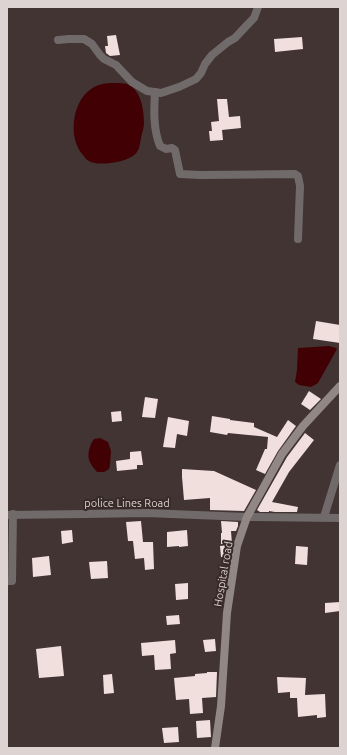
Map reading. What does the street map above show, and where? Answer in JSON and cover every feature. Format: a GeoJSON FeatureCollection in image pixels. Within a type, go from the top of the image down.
{"type":"FeatureCollection","features":[{"type":"Feature","properties":{"kind":"street"},"geometry":{"type":"LineString","coordinates":[[58,40],[84,39],[92,44],[104,59],[116,65],[132,82],[146,91],[161,93],[190,83],[196,79],[212,55],[228,42],[236,38],[254,18],[258,7]]}},
{"type":"Feature","properties":{"kind":"street"},"geometry":{"type":"LineString","coordinates":[[155,92],[154,117],[158,140],[160,146],[166,149],[172,148],[175,150],[180,174],[295,174],[298,176],[300,186],[298,239]]}},
{"type":"Feature","properties":{"kind":"street","name":"Hospital road"},"geometry":{"type":"LineString","coordinates":[[215,748],[221,706],[227,612],[238,546],[248,517],[282,454],[303,426],[340,386]]}},
{"type":"Feature","properties":{"kind":"street"},"geometry":{"type":"LineString","coordinates":[[324,517],[340,465]]}},
{"type":"Feature","properties":{"kind":"street","name":"police Lines Road"},"geometry":{"type":"LineString","coordinates":[[10,514],[146,512],[248,517],[340,518]]}},
{"type":"Feature","properties":{"kind":"street"},"geometry":{"type":"LineString","coordinates":[[7,581],[12,581],[10,514]]}},
{"type":"Feature","properties":{"kind":"shaded area"},"geometry":{"type":"Polygon","coordinates":[[[124,83],[129,85],[139,96],[141,101],[144,123],[139,147],[134,156],[122,161],[99,164],[93,163],[86,159],[82,154],[75,138],[74,120],[76,111],[80,102],[91,89],[102,84],[124,83]]]}},
{"type":"Feature","properties":{"kind":"shaded area"},"geometry":{"type":"Polygon","coordinates":[[[329,346],[337,349],[318,383],[311,387],[299,385],[295,382],[298,348],[329,346]]]}},
{"type":"Feature","properties":{"kind":"shaded area"},"geometry":{"type":"Polygon","coordinates":[[[100,438],[108,442],[111,451],[109,469],[104,472],[97,472],[89,461],[89,452],[92,442],[94,439],[100,438]]]}},
{"type":"Feature","properties":{"kind":"building"},"geometry":{"type":"Polygon","coordinates":[[[116,35],[120,55],[110,56],[106,53],[105,46],[108,46],[107,36],[116,35]]]}},
{"type":"Feature","properties":{"kind":"building"},"geometry":{"type":"Polygon","coordinates":[[[302,37],[303,49],[275,52],[274,39],[302,37]]]}},
{"type":"Feature","properties":{"kind":"building"},"geometry":{"type":"Polygon","coordinates":[[[217,99],[227,99],[229,117],[240,116],[241,128],[222,130],[223,140],[210,141],[209,131],[212,131],[211,122],[219,121],[217,99]]]}},
{"type":"Feature","properties":{"kind":"building"},"geometry":{"type":"Polygon","coordinates":[[[316,321],[340,325],[340,343],[313,339],[316,321]]]}},
{"type":"Feature","properties":{"kind":"building"},"geometry":{"type":"Polygon","coordinates":[[[309,391],[321,399],[310,410],[301,404],[309,391]]]}},
{"type":"Feature","properties":{"kind":"building"},"geometry":{"type":"Polygon","coordinates":[[[145,397],[158,399],[155,418],[142,417],[145,397]]]}},
{"type":"Feature","properties":{"kind":"building"},"geometry":{"type":"Polygon","coordinates":[[[121,411],[122,421],[112,422],[111,412],[121,411]]]}},
{"type":"Feature","properties":{"kind":"building"},"geometry":{"type":"Polygon","coordinates":[[[212,416],[254,423],[254,427],[277,437],[288,420],[296,426],[278,451],[265,474],[256,470],[265,449],[267,449],[268,437],[228,433],[227,435],[210,432],[212,416]]]}},
{"type":"Feature","properties":{"kind":"building"},"geometry":{"type":"Polygon","coordinates":[[[168,417],[189,421],[187,436],[177,434],[175,448],[163,447],[168,417]]]}},
{"type":"Feature","properties":{"kind":"building"},"geometry":{"type":"Polygon","coordinates":[[[305,433],[314,440],[289,472],[272,502],[298,507],[297,512],[260,512],[257,510],[287,457],[305,433]]]}},
{"type":"Feature","properties":{"kind":"building"},"geometry":{"type":"Polygon","coordinates":[[[141,451],[143,465],[137,465],[137,469],[117,471],[116,461],[130,459],[130,452],[141,451]]]}},
{"type":"Feature","properties":{"kind":"building"},"geometry":{"type":"Polygon","coordinates":[[[182,469],[214,471],[256,490],[244,511],[210,510],[210,498],[184,500],[182,469]]]}},
{"type":"Feature","properties":{"kind":"building"},"geometry":{"type":"Polygon","coordinates":[[[141,521],[143,542],[153,542],[154,569],[145,570],[144,558],[135,559],[133,541],[128,541],[126,522],[141,521]]]}},
{"type":"Feature","properties":{"kind":"building"},"geometry":{"type":"Polygon","coordinates":[[[221,521],[238,522],[236,531],[231,531],[232,544],[221,544],[221,521]]]}},
{"type":"Feature","properties":{"kind":"building"},"geometry":{"type":"Polygon","coordinates":[[[72,530],[73,542],[62,544],[61,531],[72,530]]]}},
{"type":"Feature","properties":{"kind":"building"},"geometry":{"type":"Polygon","coordinates":[[[187,530],[188,546],[167,547],[167,532],[187,530]]]}},
{"type":"Feature","properties":{"kind":"building"},"geometry":{"type":"Polygon","coordinates":[[[229,545],[230,557],[221,557],[220,546],[229,545]]]}},
{"type":"Feature","properties":{"kind":"building"},"geometry":{"type":"Polygon","coordinates":[[[296,546],[308,547],[307,565],[295,564],[296,546]]]}},
{"type":"Feature","properties":{"kind":"building"},"geometry":{"type":"Polygon","coordinates":[[[49,556],[51,575],[33,577],[32,558],[49,556]]]}},
{"type":"Feature","properties":{"kind":"building"},"geometry":{"type":"Polygon","coordinates":[[[107,561],[108,578],[91,579],[89,562],[107,561]]]}},
{"type":"Feature","properties":{"kind":"building"},"geometry":{"type":"Polygon","coordinates":[[[188,583],[188,599],[176,600],[175,584],[188,583]]]}},
{"type":"Feature","properties":{"kind":"building"},"geometry":{"type":"Polygon","coordinates":[[[340,602],[340,611],[325,613],[325,603],[340,602]]]}},
{"type":"Feature","properties":{"kind":"building"},"geometry":{"type":"Polygon","coordinates":[[[179,615],[180,624],[167,625],[166,616],[179,615]]]}},
{"type":"Feature","properties":{"kind":"building"},"geometry":{"type":"Polygon","coordinates":[[[215,639],[216,651],[205,652],[203,640],[215,639]]]}},
{"type":"Feature","properties":{"kind":"building"},"geometry":{"type":"Polygon","coordinates":[[[175,640],[176,653],[170,654],[171,669],[155,670],[154,655],[142,656],[141,643],[175,640]]]}},
{"type":"Feature","properties":{"kind":"building"},"geometry":{"type":"Polygon","coordinates":[[[61,646],[64,676],[39,678],[36,649],[61,646]]]}},
{"type":"Feature","properties":{"kind":"building"},"geometry":{"type":"Polygon","coordinates":[[[217,672],[216,697],[202,698],[203,713],[190,714],[189,699],[176,700],[174,678],[195,676],[195,674],[217,672]]]}},
{"type":"Feature","properties":{"kind":"building"},"geometry":{"type":"Polygon","coordinates":[[[112,674],[114,693],[104,694],[103,675],[112,674]]]}},
{"type":"Feature","properties":{"kind":"building"},"geometry":{"type":"Polygon","coordinates":[[[277,677],[306,678],[305,695],[325,694],[326,717],[317,718],[317,715],[298,717],[297,698],[290,698],[290,692],[278,693],[277,677]]]}},
{"type":"Feature","properties":{"kind":"building"},"geometry":{"type":"Polygon","coordinates":[[[210,720],[211,737],[197,738],[196,721],[210,720]]]}},
{"type":"Feature","properties":{"kind":"building"},"geometry":{"type":"Polygon","coordinates":[[[178,727],[179,742],[164,743],[162,728],[178,727]]]}}]}
